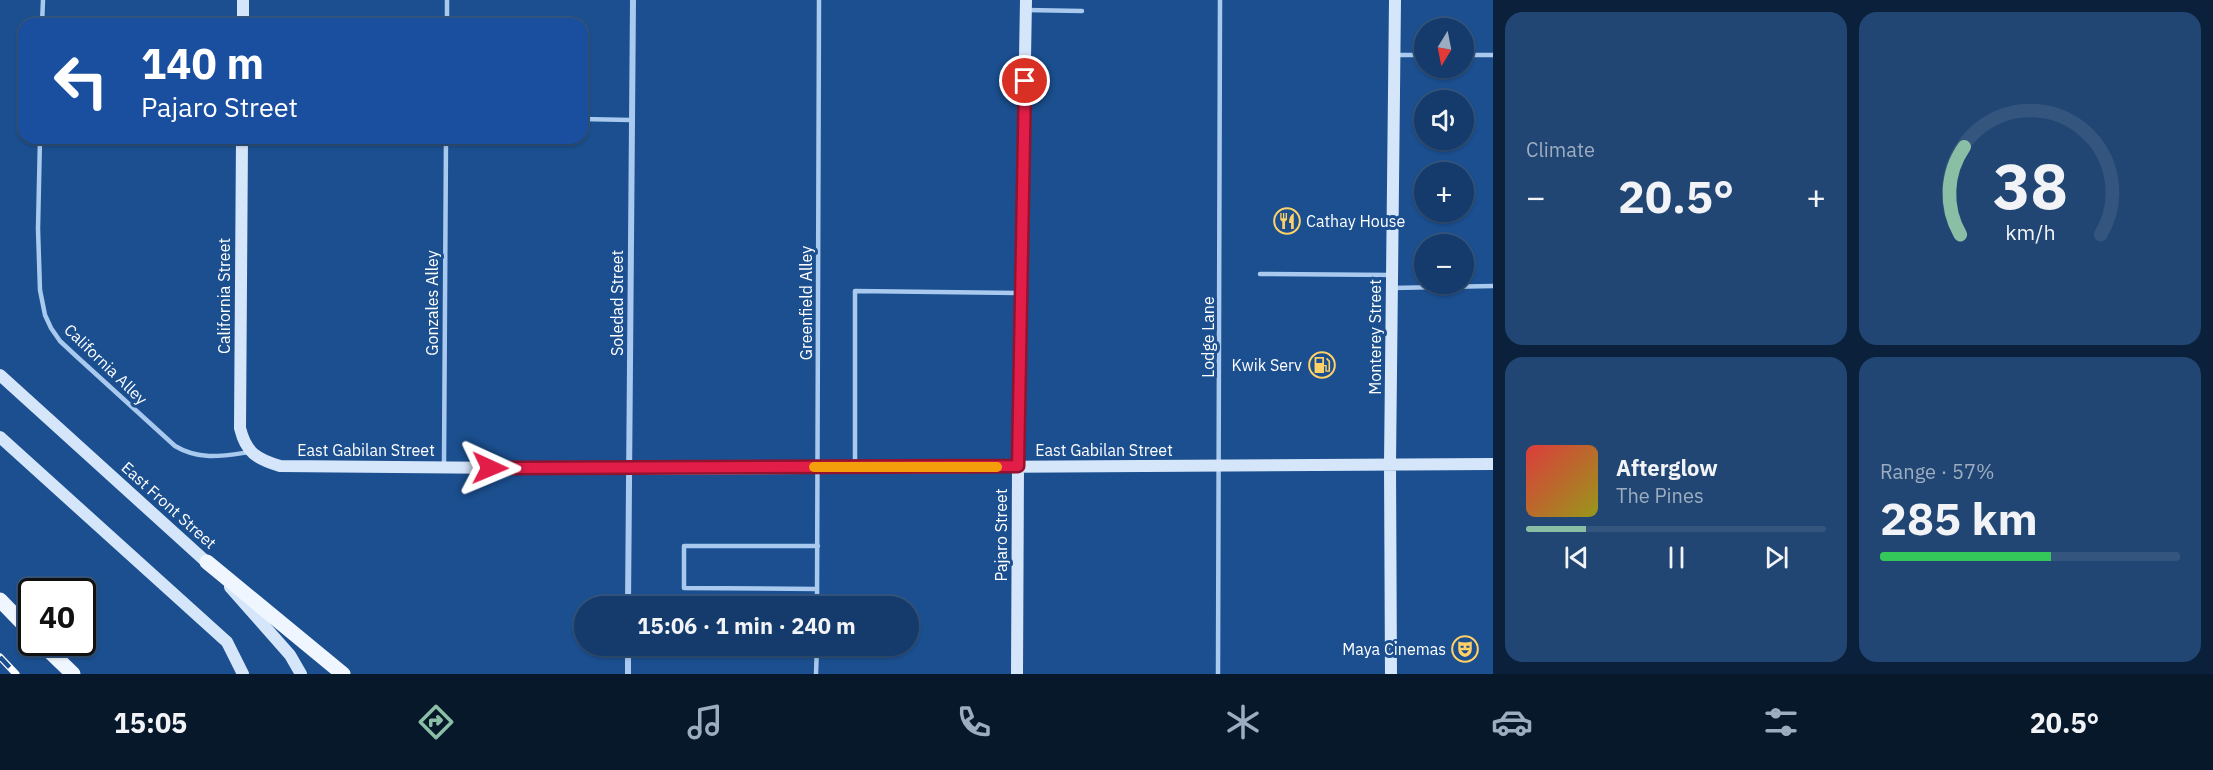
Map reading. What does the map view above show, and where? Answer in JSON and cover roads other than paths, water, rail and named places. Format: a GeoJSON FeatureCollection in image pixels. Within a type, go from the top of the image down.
{"type":"FeatureCollection","features":[{"type":"Feature","properties":{"kind":"main road"},"geometry":{"type":"LineString","coordinates":[[207,562],[344,674]]}},
{"type":"Feature","properties":{"kind":"main road"},"geometry":{"type":"LineString","coordinates":[[0,600],[18,619]]}},
{"type":"Feature","properties":{"kind":"main road"},"geometry":{"type":"LineString","coordinates":[[54,656],[73,674]]}},
{"type":"Feature","properties":{"kind":"street"},"geometry":{"type":"LineString","coordinates":[[243,0],[243,18]]}},
{"type":"Feature","properties":{"kind":"street","name":"Soledad Street"},"geometry":{"type":"LineString","coordinates":[[628,596],[633,0]]}},
{"type":"Feature","properties":{"kind":"street","name":"Monterey Street"},"geometry":{"type":"LineString","coordinates":[[1391,674],[1390,464],[1395,0]]}},
{"type":"Feature","properties":{"kind":"street","name":"Pajaro Street"},"geometry":{"type":"LineString","coordinates":[[1017,674],[1026,5]]}},
{"type":"Feature","properties":{"kind":"street","name":"California Street"},"geometry":{"type":"LineString","coordinates":[[242,144],[240,428],[243,441],[250,452]]}},
{"type":"Feature","properties":{"kind":"street","name":"East Front Street"},"geometry":{"type":"LineString","coordinates":[[0,375],[207,562],[290,655],[301,674]]}},
{"type":"Feature","properties":{"kind":"street"},"geometry":{"type":"LineString","coordinates":[[0,438],[227,642],[243,674]]}},
{"type":"Feature","properties":{"kind":"street","name":"East Gabilan Street"},"geometry":{"type":"LineString","coordinates":[[250,452],[264,461],[280,466],[444,468],[1493,464]]}},
{"type":"Feature","properties":{"kind":"street"},"geometry":{"type":"LineString","coordinates":[[628,656],[628,674]]}},
{"type":"Feature","properties":{"kind":"lane"},"geometry":{"type":"LineString","coordinates":[[42,18],[43,0]]}},
{"type":"Feature","properties":{"kind":"lane"},"geometry":{"type":"LineString","coordinates":[[447,0],[447,18]]}},
{"type":"Feature","properties":{"kind":"lane","name":"Greenfield Alley"},"geometry":{"type":"LineString","coordinates":[[817,596],[819,0]]}},
{"type":"Feature","properties":{"kind":"lane","name":"Lodge Lane"},"geometry":{"type":"LineString","coordinates":[[1218,674],[1220,0]]}},
{"type":"Feature","properties":{"kind":"lane"},"geometry":{"type":"LineString","coordinates":[[1026,5],[1082,11]]}},
{"type":"Feature","properties":{"kind":"lane"},"geometry":{"type":"LineString","coordinates":[[1394,55],[1414,55]]}},
{"type":"Feature","properties":{"kind":"lane"},"geometry":{"type":"LineString","coordinates":[[1474,55],[1493,55]]}},
{"type":"Feature","properties":{"kind":"lane"},"geometry":{"type":"LineString","coordinates":[[588,119],[631,120]]}},
{"type":"Feature","properties":{"kind":"lane","name":"California Alley"},"geometry":{"type":"LineString","coordinates":[[40,144],[39,274],[42,304],[51,328],[60,341],[75,355],[183,451],[210,458],[250,452]]}},
{"type":"Feature","properties":{"kind":"lane","name":"Gonzales Alley"},"geometry":{"type":"LineString","coordinates":[[444,468],[446,144]]}},
{"type":"Feature","properties":{"kind":"lane"},"geometry":{"type":"LineString","coordinates":[[1260,274],[1493,286]]}},
{"type":"Feature","properties":{"kind":"lane"},"geometry":{"type":"LineString","coordinates":[[855,467],[855,291],[1021,293]]}},
{"type":"Feature","properties":{"kind":"lane"},"geometry":{"type":"LineString","coordinates":[[817,589],[684,588],[684,546],[818,546]]}},
{"type":"Feature","properties":{"kind":"lane"},"geometry":{"type":"LineString","coordinates":[[816,674],[817,656]]}},
{"type":"Feature","properties":{"kind":"railway"},"geometry":{"type":"LineString","coordinates":[[0,657],[16,674]]}},
{"type":"Feature","properties":{"kind":"place","name":"Cathay House"},"geometry":{"type":"Point","coordinates":[1287,221]}},
{"type":"Feature","properties":{"kind":"place","name":"Kwik Serv"},"geometry":{"type":"Point","coordinates":[1322,365]}},
{"type":"Feature","properties":{"kind":"place","name":"Maya Cinemas"},"geometry":{"type":"Point","coordinates":[1465,649]}}]}
